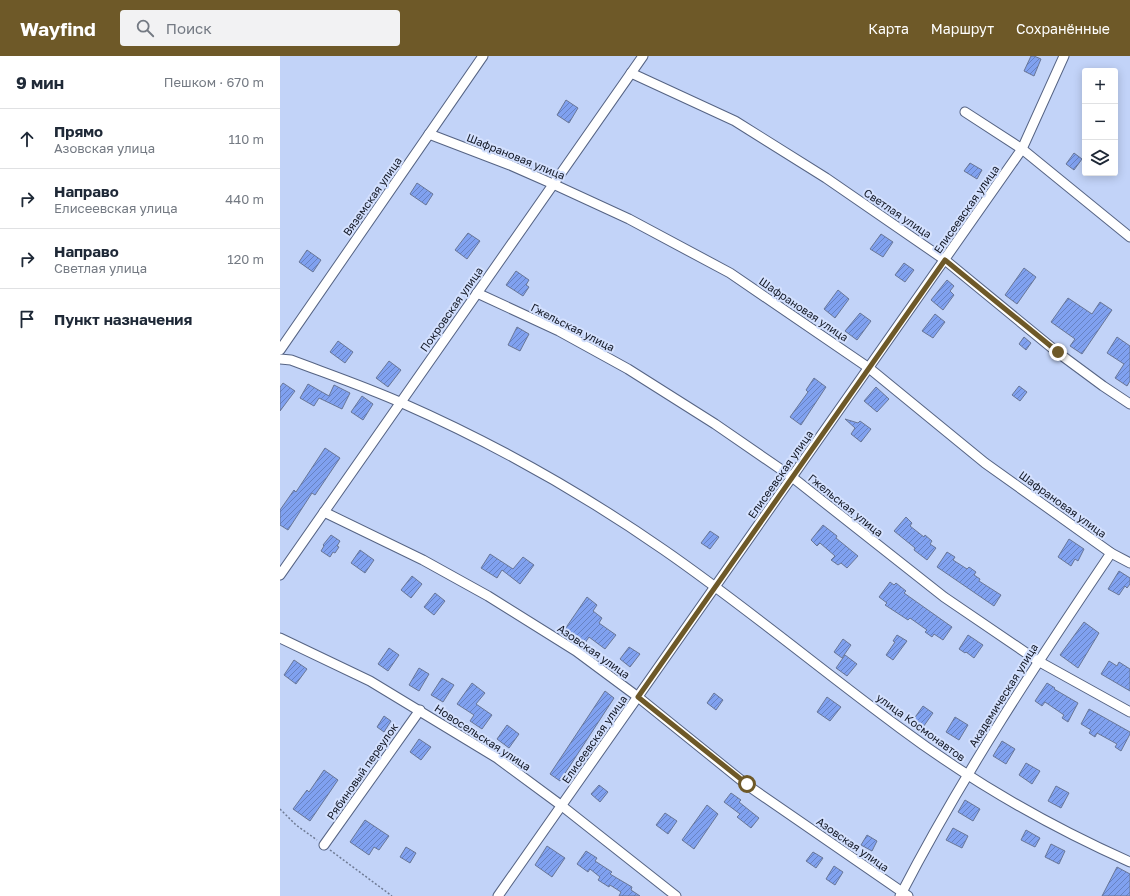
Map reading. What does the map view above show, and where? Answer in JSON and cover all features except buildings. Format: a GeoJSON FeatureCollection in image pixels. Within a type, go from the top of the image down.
{"type":"FeatureCollection","features":[{"type":"Feature","properties":{"kind":"street","name":"Вяземская улица"},"geometry":{"type":"LineString","coordinates":[[280,350],[483,56]]}},
{"type":"Feature","properties":{"kind":"street","name":"Покровская улица"},"geometry":{"type":"LineString","coordinates":[[280,575],[643,56]]}},
{"type":"Feature","properties":{"kind":"street","name":"Елисеевская улица"},"geometry":{"type":"LineString","coordinates":[[498,896],[1022,150],[1064,56]]}},
{"type":"Feature","properties":{"kind":"street","name":"Светлая улица"},"geometry":{"type":"LineString","coordinates":[[631,73],[735,121],[826,178],[945,260],[1058,352],[1103,386],[1130,404]]}},
{"type":"Feature","properties":{"kind":"street"},"geometry":{"type":"LineString","coordinates":[[965,112],[1022,150],[1130,237]]}},
{"type":"Feature","properties":{"kind":"street","name":"Шафрановая улица"},"geometry":{"type":"LineString","coordinates":[[429,134],[510,165],[629,219],[730,273],[869,368],[986,463],[1111,553],[1130,563]]}},
{"type":"Feature","properties":{"kind":"street","name":"Гжельская улица"},"geometry":{"type":"LineString","coordinates":[[477,293],[559,331],[628,369],[715,424],[792,477],[944,598],[1038,661],[1130,712]]}},
{"type":"Feature","properties":{"kind":"street","name":"улица Космонавтов"},"geometry":{"type":"LineString","coordinates":[[280,358],[291,360],[401,402],[506,453],[613,515],[666,551],[902,729],[967,774],[1044,819],[1103,850],[1130,862]]}},
{"type":"Feature","properties":{"kind":"street","name":"Азовская улица"},"geometry":{"type":"LineString","coordinates":[[324,512],[423,560],[488,596],[576,651],[638,697],[747,784],[903,895]]}},
{"type":"Feature","properties":{"kind":"street","name":"Академическая улица"},"geometry":{"type":"LineString","coordinates":[[903,895],[967,774],[1038,661],[1111,553]]}},
{"type":"Feature","properties":{"kind":"street","name":"Новосельская улица"},"geometry":{"type":"LineString","coordinates":[[280,638],[370,681],[497,758],[562,806],[676,896]]}},
{"type":"Feature","properties":{"kind":"street","name":"Рябиновый переулок"},"geometry":{"type":"LineString","coordinates":[[324,845],[420,710]]}},
{"type":"Feature","properties":{"kind":"path"},"geometry":{"type":"LineString","coordinates":[[280,809],[296,825],[392,896]]}},
{"type":"Feature","properties":{"kind":"route"},"geometry":{"type":"LineString","coordinates":[[747,784],[638,697],[945,260],[1058,352]]}}]}
